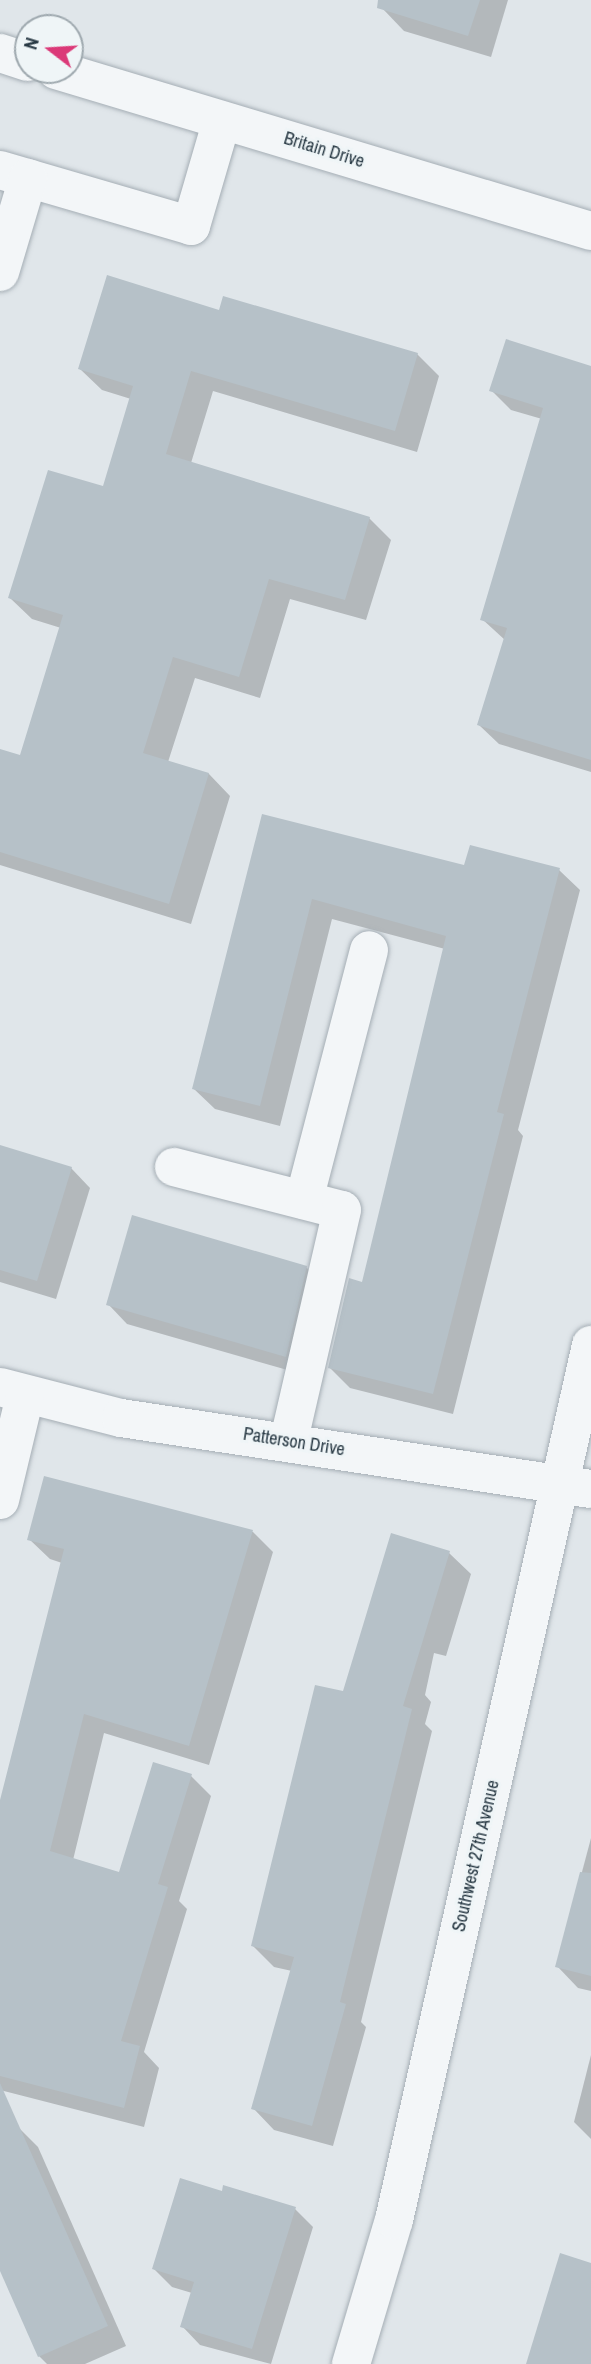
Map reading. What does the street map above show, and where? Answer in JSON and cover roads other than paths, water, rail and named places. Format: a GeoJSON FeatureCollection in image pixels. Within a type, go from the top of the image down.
{"type":"FeatureCollection","features":[{"type":"Feature","properties":{"kind":"street","name":"Britain Drive"},"geometry":{"type":"LineString","coordinates":[[84,78],[591,231]]}},
{"type":"Feature","properties":{"kind":"street"},"geometry":{"type":"LineString","coordinates":[[0,272],[14,174],[191,226],[222,120]]}},
{"type":"Feature","properties":{"kind":"street"},"geometry":{"type":"LineString","coordinates":[[304,1200],[369,950]]}},
{"type":"Feature","properties":{"kind":"street"},"geometry":{"type":"LineString","coordinates":[[174,1167],[342,1210],[289,1440]]}},
{"type":"Feature","properties":{"kind":"street","name":"Southwest 27th Avenue"},"geometry":{"type":"LineString","coordinates":[[351,2364],[394,2220],[576,1487],[591,1345]]}},
{"type":"Feature","properties":{"kind":"street"},"geometry":{"type":"LineString","coordinates":[[0,1500],[12,1391]]}},
{"type":"Feature","properties":{"kind":"street","name":"Patterson Drive"},"geometry":{"type":"LineString","coordinates":[[12,1391],[121,1418],[289,1440],[576,1487]]}}]}
